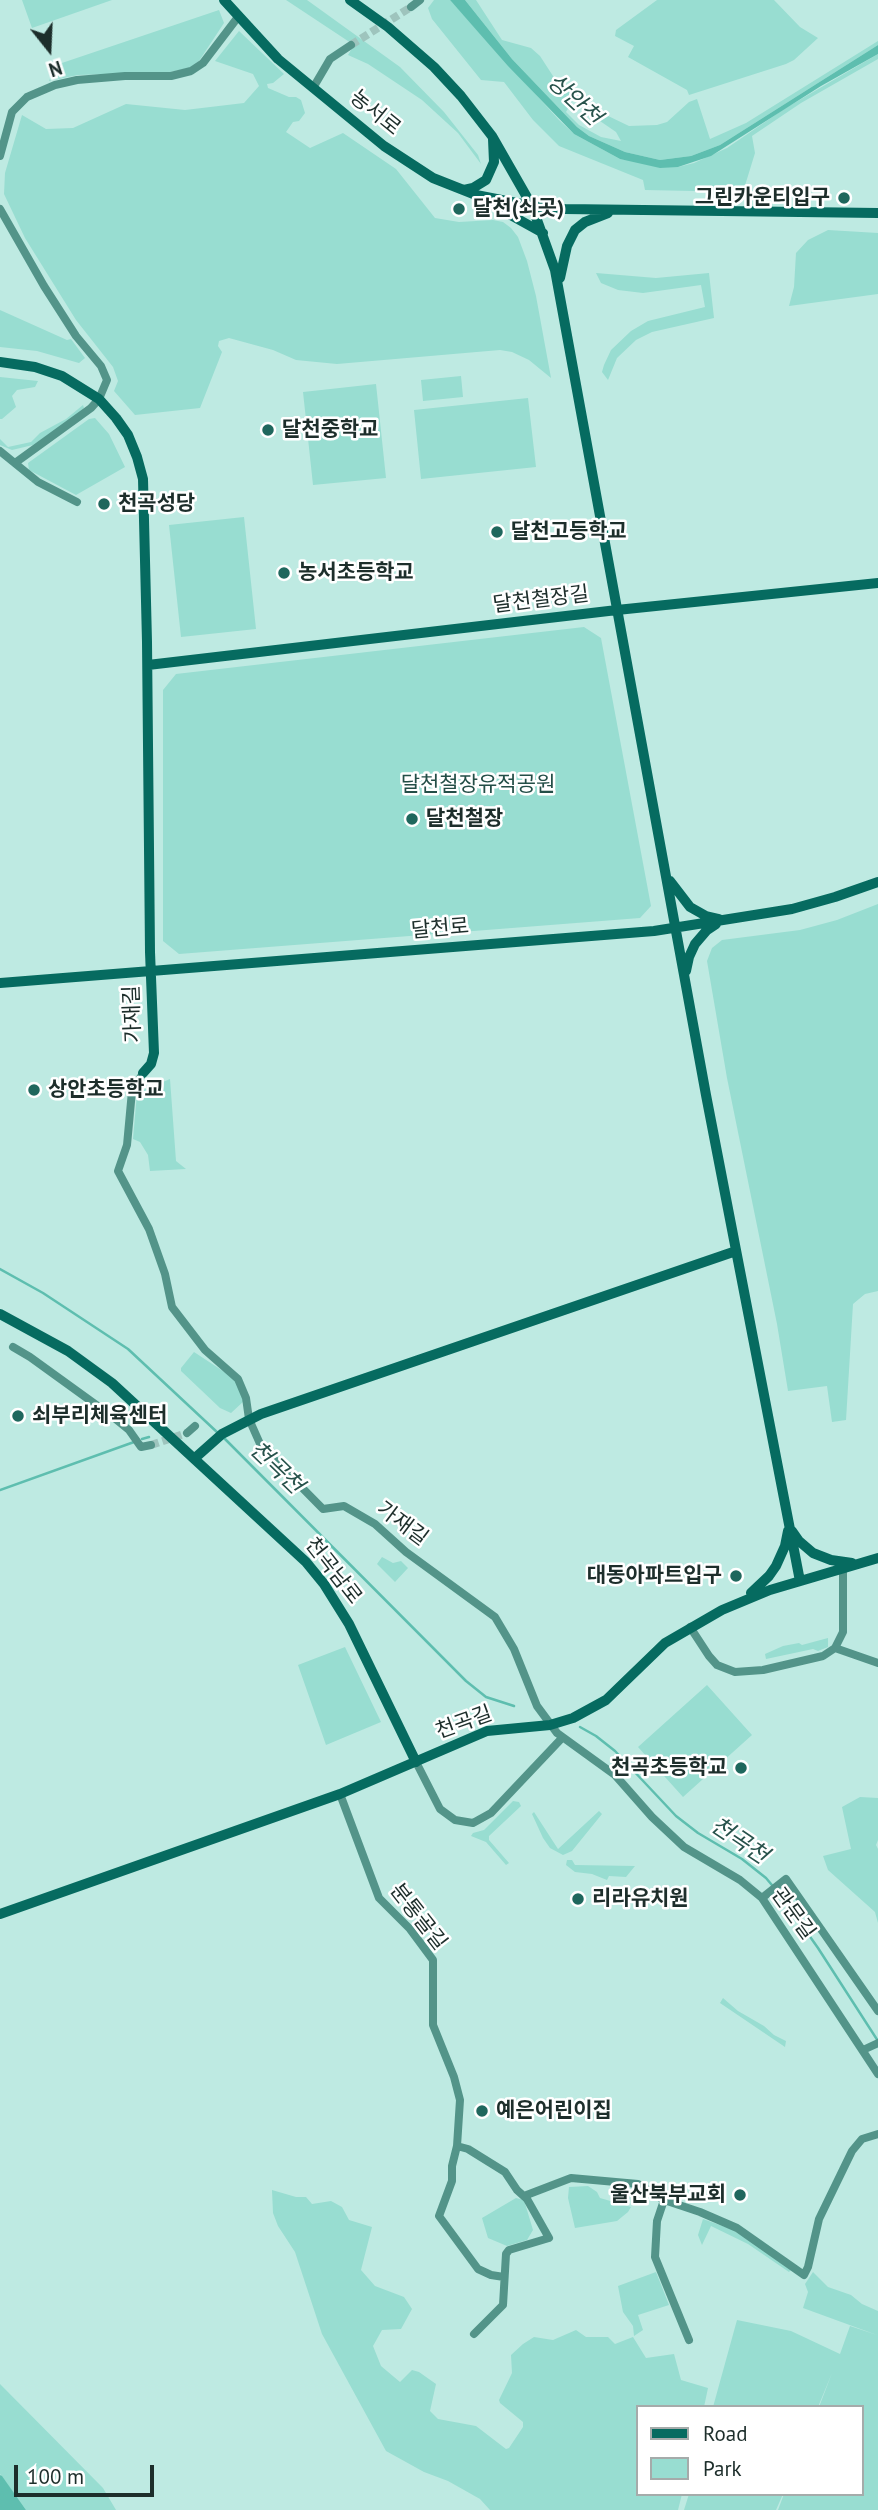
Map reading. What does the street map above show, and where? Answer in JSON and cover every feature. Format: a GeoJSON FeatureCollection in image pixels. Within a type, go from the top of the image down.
{"type":"FeatureCollection","features":[{"type":"Feature","properties":{"kind":"street","name":"농서로"},"geometry":{"type":"LineString","coordinates":[[224,0],[278,59],[313,88],[393,152],[433,178],[459,190],[532,206],[615,210],[878,213]]}},
{"type":"Feature","properties":{"kind":"street"},"geometry":{"type":"LineString","coordinates":[[350,0],[388,27],[434,67],[461,96],[492,136],[532,206],[560,291],[617,610],[878,583]]}},
{"type":"Feature","properties":{"kind":"street"},"geometry":{"type":"LineString","coordinates":[[411,6],[420,0]]}},
{"type":"Feature","properties":{"kind":"street"},"geometry":{"type":"LineString","coordinates":[[0,156],[12,111],[27,97],[65,82],[125,76],[171,76],[191,71],[203,63],[239,16]]}},
{"type":"Feature","properties":{"kind":"street"},"geometry":{"type":"LineString","coordinates":[[313,88],[330,59],[351,45]]}},
{"type":"Feature","properties":{"kind":"street"},"geometry":{"type":"LineString","coordinates":[[459,190],[474,188],[486,180],[494,162],[492,136]]}},
{"type":"Feature","properties":{"kind":"street"},"geometry":{"type":"LineString","coordinates":[[476,195],[543,233]]}},
{"type":"Feature","properties":{"kind":"street"},"geometry":{"type":"LineString","coordinates":[[0,209],[55,305],[104,371],[106,385],[99,399],[77,420],[15,463]]}},
{"type":"Feature","properties":{"kind":"street"},"geometry":{"type":"LineString","coordinates":[[560,291],[564,257],[575,230],[585,222],[615,210]]}},
{"type":"Feature","properties":{"kind":"street","name":"가재길"},"geometry":{"type":"LineString","coordinates":[[0,362],[62,376],[99,399],[128,435],[143,480],[148,665],[150,971],[154,1053],[151,1064],[132,1091],[127,1145],[118,1171],[149,1229],[173,1307],[205,1350],[238,1379],[246,1398],[249,1419],[261,1446],[323,1509],[344,1506],[375,1524],[406,1552],[495,1617],[514,1648],[533,1699],[550,1725]]}},
{"type":"Feature","properties":{"kind":"street"},"geometry":{"type":"LineString","coordinates":[[0,451],[38,482],[77,502]]}},
{"type":"Feature","properties":{"kind":"street","name":"달천철장길"},"geometry":{"type":"LineString","coordinates":[[148,665],[617,610],[800,1581]]}},
{"type":"Feature","properties":{"kind":"street"},"geometry":{"type":"LineString","coordinates":[[665,870],[680,896],[690,907],[706,916],[725,920]]}},
{"type":"Feature","properties":{"kind":"street","name":"달천로"},"geometry":{"type":"LineString","coordinates":[[0,983],[676,928],[811,905],[878,882]]}},
{"type":"Feature","properties":{"kind":"street"},"geometry":{"type":"LineString","coordinates":[[686,982],[689,957],[695,944],[707,930],[725,920]]}},
{"type":"Feature","properties":{"kind":"street"},"geometry":{"type":"LineString","coordinates":[[195,1458],[209,1444],[249,1419],[736,1251]]}},
{"type":"Feature","properties":{"kind":"street","name":"천곡남로"},"geometry":{"type":"LineString","coordinates":[[0,1314],[86,1363],[112,1383],[290,1546],[324,1584],[349,1624],[440,1809],[460,1822],[473,1823],[491,1813],[562,1738]]}},
{"type":"Feature","properties":{"kind":"street"},"geometry":{"type":"LineString","coordinates":[[13,1348],[30,1357],[114,1417],[142,1447],[152,1445]]}},
{"type":"Feature","properties":{"kind":"street"},"geometry":{"type":"LineString","coordinates":[[187,1433],[195,1426]]}},
{"type":"Feature","properties":{"kind":"street"},"geometry":{"type":"LineString","coordinates":[[789,1525],[799,1541],[813,1553],[831,1560],[862,1563]]}},
{"type":"Feature","properties":{"kind":"street"},"geometry":{"type":"LineString","coordinates":[[740,1601],[769,1576],[785,1546],[789,1525]]}},
{"type":"Feature","properties":{"kind":"street"},"geometry":{"type":"LineString","coordinates":[[740,1601],[878,1558]]}},
{"type":"Feature","properties":{"kind":"street"},"geometry":{"type":"LineString","coordinates":[[690,1627],[717,1665],[735,1672],[746,1673],[822,1656],[835,1648],[843,1632],[843,1568]]}},
{"type":"Feature","properties":{"kind":"street","name":"천곡길"},"geometry":{"type":"LineString","coordinates":[[0,1914],[340,1794],[487,1731],[550,1725],[573,1718],[606,1700],[665,1643],[740,1601]]}},
{"type":"Feature","properties":{"kind":"street"},"geometry":{"type":"LineString","coordinates":[[835,1648],[878,1663]]}},
{"type":"Feature","properties":{"kind":"street","name":"관문길"},"geometry":{"type":"LineString","coordinates":[[550,1725],[562,1738],[615,1776],[684,1847],[764,1896],[870,2046],[878,2074]]}},
{"type":"Feature","properties":{"kind":"street","name":"분통골길"},"geometry":{"type":"LineString","coordinates":[[340,1794],[379,1898],[410,1929],[433,1960],[433,2025],[454,2077],[460,2100],[451,2188],[439,2216],[478,2269],[491,2276],[504,2277]]}},
{"type":"Feature","properties":{"kind":"street"},"geometry":{"type":"LineString","coordinates":[[764,1896],[786,1879],[878,2011]]}},
{"type":"Feature","properties":{"kind":"street"},"geometry":{"type":"LineString","coordinates":[[524,2196],[571,2178],[638,2184],[664,2200],[737,2228],[804,2275],[819,2219],[852,2151],[862,2139],[878,2134]]}},
{"type":"Feature","properties":{"kind":"street"},"geometry":{"type":"LineString","coordinates":[[457,2146],[468,2149],[505,2172],[524,2196],[549,2238],[509,2250],[503,2305],[474,2333]]}},
{"type":"Feature","properties":{"kind":"street"},"geometry":{"type":"LineString","coordinates":[[664,2200],[657,2221],[655,2257],[688,2340]]}},
{"type":"Feature","properties":{"kind":"green space"},"geometry":{"type":"Polygon","coordinates":[[[22,0],[112,0],[32,28],[22,0]]]}},
{"type":"Feature","properties":{"kind":"green space"},"geometry":{"type":"Polygon","coordinates":[[[286,0],[307,0],[400,67],[444,112],[478,155],[481,164],[458,133],[422,100],[368,64],[348,55],[354,45],[286,0]]]}},
{"type":"Feature","properties":{"kind":"green space"},"geometry":{"type":"Polygon","coordinates":[[[434,0],[450,0],[574,134],[620,159],[678,167],[727,148],[784,109],[878,54],[878,59],[801,103],[752,136],[755,153],[743,192],[645,190],[643,180],[559,146],[533,120],[504,82],[481,80],[432,19],[428,8],[434,0]]]}},
{"type":"Feature","properties":{"kind":"green space"},"geometry":{"type":"Polygon","coordinates":[[[465,0],[476,0],[502,40],[531,48],[540,56],[553,76],[575,96],[566,112],[579,125],[601,137],[621,141],[616,132],[600,121],[604,114],[629,126],[657,125],[667,122],[689,102],[697,99],[710,139],[746,123],[878,41],[878,45],[720,145],[691,156],[660,160],[625,152],[589,136],[577,127],[512,59],[465,0]]]}},
{"type":"Feature","properties":{"kind":"green space"},"geometry":{"type":"Polygon","coordinates":[[[657,0],[774,0],[800,27],[818,38],[786,64],[689,95],[687,90],[628,57],[634,46],[615,36],[616,30],[657,0]]]}},
{"type":"Feature","properties":{"kind":"green space"},"geometry":{"type":"Polygon","coordinates":[[[219,10],[224,23],[199,61],[189,68],[170,72],[78,75],[49,81],[56,65],[219,10]]]}},
{"type":"Feature","properties":{"kind":"green space"},"geometry":{"type":"Polygon","coordinates":[[[239,31],[284,74],[273,83],[267,84],[268,88],[301,100],[305,113],[299,121],[293,122],[286,132],[310,148],[343,133],[396,169],[435,218],[459,222],[493,220],[503,222],[511,228],[518,237],[527,261],[551,378],[529,360],[500,350],[337,364],[296,360],[273,350],[229,338],[219,341],[218,346],[222,352],[200,408],[135,415],[114,391],[118,381],[113,367],[76,320],[25,238],[4,194],[5,173],[22,115],[46,129],[73,128],[126,104],[185,110],[244,103],[259,86],[253,74],[215,61],[239,31]]]}},
{"type":"Feature","properties":{"kind":"green space"},"geometry":{"type":"Polygon","coordinates":[[[828,230],[878,233],[878,294],[789,306],[794,287],[796,253],[808,240],[828,230]]]}},
{"type":"Feature","properties":{"kind":"green space"},"geometry":{"type":"Polygon","coordinates":[[[596,273],[656,278],[709,273],[714,318],[652,332],[636,340],[617,358],[608,380],[602,372],[611,350],[631,331],[648,321],[705,307],[701,285],[643,293],[618,290],[601,283],[596,273]]]}},
{"type":"Feature","properties":{"kind":"green space"},"geometry":{"type":"Polygon","coordinates":[[[0,310],[67,340],[71,339],[85,358],[79,363],[37,351],[0,347],[0,310]]]}},
{"type":"Feature","properties":{"kind":"green space"},"geometry":{"type":"Polygon","coordinates":[[[461,376],[463,397],[423,401],[421,380],[461,376]]]}},
{"type":"Feature","properties":{"kind":"green space"},"geometry":{"type":"Polygon","coordinates":[[[0,377],[38,381],[35,387],[17,390],[12,396],[16,407],[2,419],[0,419],[0,377]]]}},
{"type":"Feature","properties":{"kind":"green space"},"geometry":{"type":"Polygon","coordinates":[[[376,384],[386,478],[313,485],[303,392],[376,384]]]}},
{"type":"Feature","properties":{"kind":"green space"},"geometry":{"type":"Polygon","coordinates":[[[528,398],[536,467],[421,479],[414,410],[528,398]]]}},
{"type":"Feature","properties":{"kind":"green space"},"geometry":{"type":"Polygon","coordinates":[[[83,405],[84,408],[74,417],[33,445],[12,450],[0,445],[0,439],[8,447],[31,442],[40,433],[66,419],[83,405]]]}},
{"type":"Feature","properties":{"kind":"green space"},"geometry":{"type":"Polygon","coordinates":[[[95,418],[109,434],[125,467],[76,495],[29,470],[28,463],[89,419],[95,418]]]}},
{"type":"Feature","properties":{"kind":"green space"},"geometry":{"type":"Polygon","coordinates":[[[244,517],[256,629],[181,637],[169,525],[244,517]]]}},
{"type":"Feature","properties":{"kind":"green space","name":"달천철장유적공원"},"geometry":{"type":"Polygon","coordinates":[[[584,627],[601,638],[651,906],[640,918],[179,954],[163,941],[163,690],[176,674],[584,627]]]}},
{"type":"Feature","properties":{"kind":"green space"},"geometry":{"type":"Polygon","coordinates":[[[878,904],[878,1291],[865,1294],[853,1304],[846,1420],[832,1422],[827,1386],[788,1391],[707,961],[712,948],[722,940],[800,930],[837,920],[878,904]]]}},
{"type":"Feature","properties":{"kind":"green space"},"geometry":{"type":"Polygon","coordinates":[[[170,1079],[176,1161],[186,1169],[150,1171],[148,1155],[140,1142],[133,1139],[137,1093],[170,1079]]]}},
{"type":"Feature","properties":{"kind":"green space"},"geometry":{"type":"Polygon","coordinates":[[[194,1352],[238,1384],[244,1401],[231,1413],[220,1408],[181,1371],[194,1352]]]}},
{"type":"Feature","properties":{"kind":"green space"},"geometry":{"type":"Polygon","coordinates":[[[382,1557],[393,1563],[401,1561],[408,1568],[395,1582],[377,1564],[382,1557]]]}},
{"type":"Feature","properties":{"kind":"green space"},"geometry":{"type":"Polygon","coordinates":[[[828,1638],[828,1647],[818,1651],[813,1649],[766,1659],[765,1654],[783,1646],[799,1643],[802,1645],[828,1638]]]}},
{"type":"Feature","properties":{"kind":"green space"},"geometry":{"type":"Polygon","coordinates":[[[345,1647],[381,1722],[326,1745],[298,1665],[345,1647]]]}},
{"type":"Feature","properties":{"kind":"green space"},"geometry":{"type":"Polygon","coordinates":[[[707,1685],[752,1735],[683,1797],[638,1747],[707,1685]]]}},
{"type":"Feature","properties":{"kind":"green space"},"geometry":{"type":"Polygon","coordinates":[[[860,1797],[878,1798],[878,1923],[875,1912],[828,1870],[823,1856],[851,1849],[842,1807],[860,1797]]]}},
{"type":"Feature","properties":{"kind":"green space"},"geometry":{"type":"Polygon","coordinates":[[[513,1801],[519,1802],[521,1806],[489,1836],[489,1840],[509,1863],[506,1865],[486,1842],[471,1836],[484,1830],[513,1801]]]}},
{"type":"Feature","properties":{"kind":"green space"},"geometry":{"type":"Polygon","coordinates":[[[599,1811],[602,1814],[572,1851],[563,1855],[550,1848],[532,1814],[534,1812],[558,1849],[599,1811]]]}},
{"type":"Feature","properties":{"kind":"green space"},"geometry":{"type":"Polygon","coordinates":[[[567,1860],[572,1860],[575,1865],[635,1866],[626,1877],[609,1876],[607,1880],[592,1874],[575,1872],[566,1865],[567,1860]]]}},
{"type":"Feature","properties":{"kind":"green space"},"geometry":{"type":"Polygon","coordinates":[[[723,1998],[738,2011],[786,2041],[785,2047],[720,2003],[723,1998]]]}},
{"type":"Feature","properties":{"kind":"green space"},"geometry":{"type":"Polygon","coordinates":[[[588,2186],[597,2192],[600,2198],[631,2207],[617,2221],[575,2228],[568,2198],[569,2187],[588,2186]]]}},
{"type":"Feature","properties":{"kind":"green space"},"geometry":{"type":"Polygon","coordinates":[[[272,2190],[306,2197],[312,2204],[331,2201],[342,2207],[349,2220],[372,2227],[361,2270],[375,2286],[404,2297],[412,2309],[401,2329],[382,2330],[373,2346],[381,2366],[400,2382],[412,2370],[419,2372],[436,2384],[430,2411],[438,2419],[476,2426],[506,2449],[523,2427],[523,2422],[499,2400],[512,2373],[511,2355],[534,2337],[553,2340],[576,2330],[586,2337],[608,2337],[615,2344],[633,2337],[646,2358],[674,2354],[681,2380],[708,2388],[704,2405],[636,2405],[636,2496],[682,2496],[678,2510],[490,2510],[480,2499],[386,2451],[322,2334],[295,2252],[273,2213],[272,2190]]]}},
{"type":"Feature","properties":{"kind":"green space"},"geometry":{"type":"Polygon","coordinates":[[[516,2198],[524,2200],[533,2230],[527,2240],[507,2246],[488,2238],[482,2218],[516,2198]]]}},
{"type":"Feature","properties":{"kind":"green space"},"geometry":{"type":"Polygon","coordinates":[[[703,2219],[731,2229],[791,2270],[789,2272],[748,2244],[711,2226],[702,2245],[698,2235],[703,2219]]]}},
{"type":"Feature","properties":{"kind":"green space"},"geometry":{"type":"Polygon","coordinates":[[[656,2272],[669,2305],[638,2315],[643,2330],[634,2336],[633,2326],[623,2312],[618,2286],[656,2272]]]}},
{"type":"Feature","properties":{"kind":"green space"},"geometry":{"type":"Polygon","coordinates":[[[813,2272],[828,2287],[851,2295],[862,2304],[878,2311],[878,2510],[778,2510],[783,2496],[864,2496],[864,2405],[820,2405],[832,2373],[819,2405],[714,2405],[737,2320],[791,2331],[840,2354],[850,2326],[877,2335],[803,2308],[808,2292],[805,2284],[813,2272]]]}},
{"type":"Feature","properties":{"kind":"green space"},"geometry":{"type":"Polygon","coordinates":[[[0,2384],[103,2488],[116,2510],[26,2510],[0,2474],[0,2384]]]}},
{"type":"Feature","properties":{"kind":"green space"},"geometry":{"type":"Polygon","coordinates":[[[688,2496],[782,2496],[776,2510],[684,2510],[688,2496]]]}},
{"type":"Feature","properties":{"kind":"shaded area"},"geometry":{"type":"Polygon","coordinates":[[[450,0],[465,0],[512,59],[577,127],[589,136],[625,152],[660,160],[691,156],[720,145],[878,45],[878,54],[821,86],[711,156],[678,167],[660,168],[620,159],[574,134],[508,66],[450,0]]]}},
{"type":"Feature","properties":{"kind":"shaded area"},"geometry":{"type":"Polygon","coordinates":[[[0,2475],[2,2476],[26,2510],[0,2510],[0,2475]]]}},
{"type":"Feature","properties":{"kind":"waterway","name":"천곡천"},"geometry":{"type":"LineString","coordinates":[[0,1269],[43,1293],[128,1349],[218,1433]]}},
{"type":"Feature","properties":{"kind":"waterway"},"geometry":{"type":"LineString","coordinates":[[142,1439],[149,1437]]}},
{"type":"Feature","properties":{"kind":"waterway","name":"천곡천"},"geometry":{"type":"LineString","coordinates":[[223,1437],[466,1681],[486,1697],[514,1706]]}},
{"type":"Feature","properties":{"kind":"waterway"},"geometry":{"type":"LineString","coordinates":[[0,1490],[134,1442]]}},
{"type":"Feature","properties":{"kind":"waterway","name":"천곡천"},"geometry":{"type":"LineString","coordinates":[[580,1727],[615,1751],[676,1816],[766,1878],[818,1948],[878,2041]]}},
{"type":"Feature","properties":{"kind":"tunnel"},"geometry":{"type":"LineString","coordinates":[[351,45],[411,7]]}},
{"type":"Feature","properties":{"kind":"tunnel"},"geometry":{"type":"LineString","coordinates":[[151,1445],[187,1433]]}},
{"type":"Feature","properties":{"kind":"place","name":"그린카운티입구"},"geometry":{"type":"Point","coordinates":[844,198]}},
{"type":"Feature","properties":{"kind":"place","name":"달천(쇠곳)"},"geometry":{"type":"Point","coordinates":[459,209]}},
{"type":"Feature","properties":{"kind":"place","name":"달천중학교"},"geometry":{"type":"Point","coordinates":[268,430]}},
{"type":"Feature","properties":{"kind":"place","name":"천곡성당"},"geometry":{"type":"Point","coordinates":[104,504]}},
{"type":"Feature","properties":{"kind":"place","name":"달천고등학교"},"geometry":{"type":"Point","coordinates":[497,532]}},
{"type":"Feature","properties":{"kind":"place","name":"농서초등학교"},"geometry":{"type":"Point","coordinates":[284,573]}},
{"type":"Feature","properties":{"kind":"place","name":"달천철장"},"geometry":{"type":"Point","coordinates":[412,819]}},
{"type":"Feature","properties":{"kind":"place","name":"상안초등학교"},"geometry":{"type":"Point","coordinates":[34,1090]}},
{"type":"Feature","properties":{"kind":"place","name":"쇠부리체육센터"},"geometry":{"type":"Point","coordinates":[18,1416]}},
{"type":"Feature","properties":{"kind":"place","name":"대동아파트입구"},"geometry":{"type":"Point","coordinates":[736,1576]}},
{"type":"Feature","properties":{"kind":"place","name":"천곡초등학교"},"geometry":{"type":"Point","coordinates":[741,1768]}},
{"type":"Feature","properties":{"kind":"place","name":"리라유치원"},"geometry":{"type":"Point","coordinates":[578,1899]}},
{"type":"Feature","properties":{"kind":"place","name":"예은어린이집"},"geometry":{"type":"Point","coordinates":[482,2111]}},
{"type":"Feature","properties":{"kind":"place","name":"울산북부교회"},"geometry":{"type":"Point","coordinates":[740,2195]}},
{"type":"Feature","properties":{"kind":"water label","name":"상안천"},"geometry":{"type":"Point","coordinates":[574,100]}}]}
